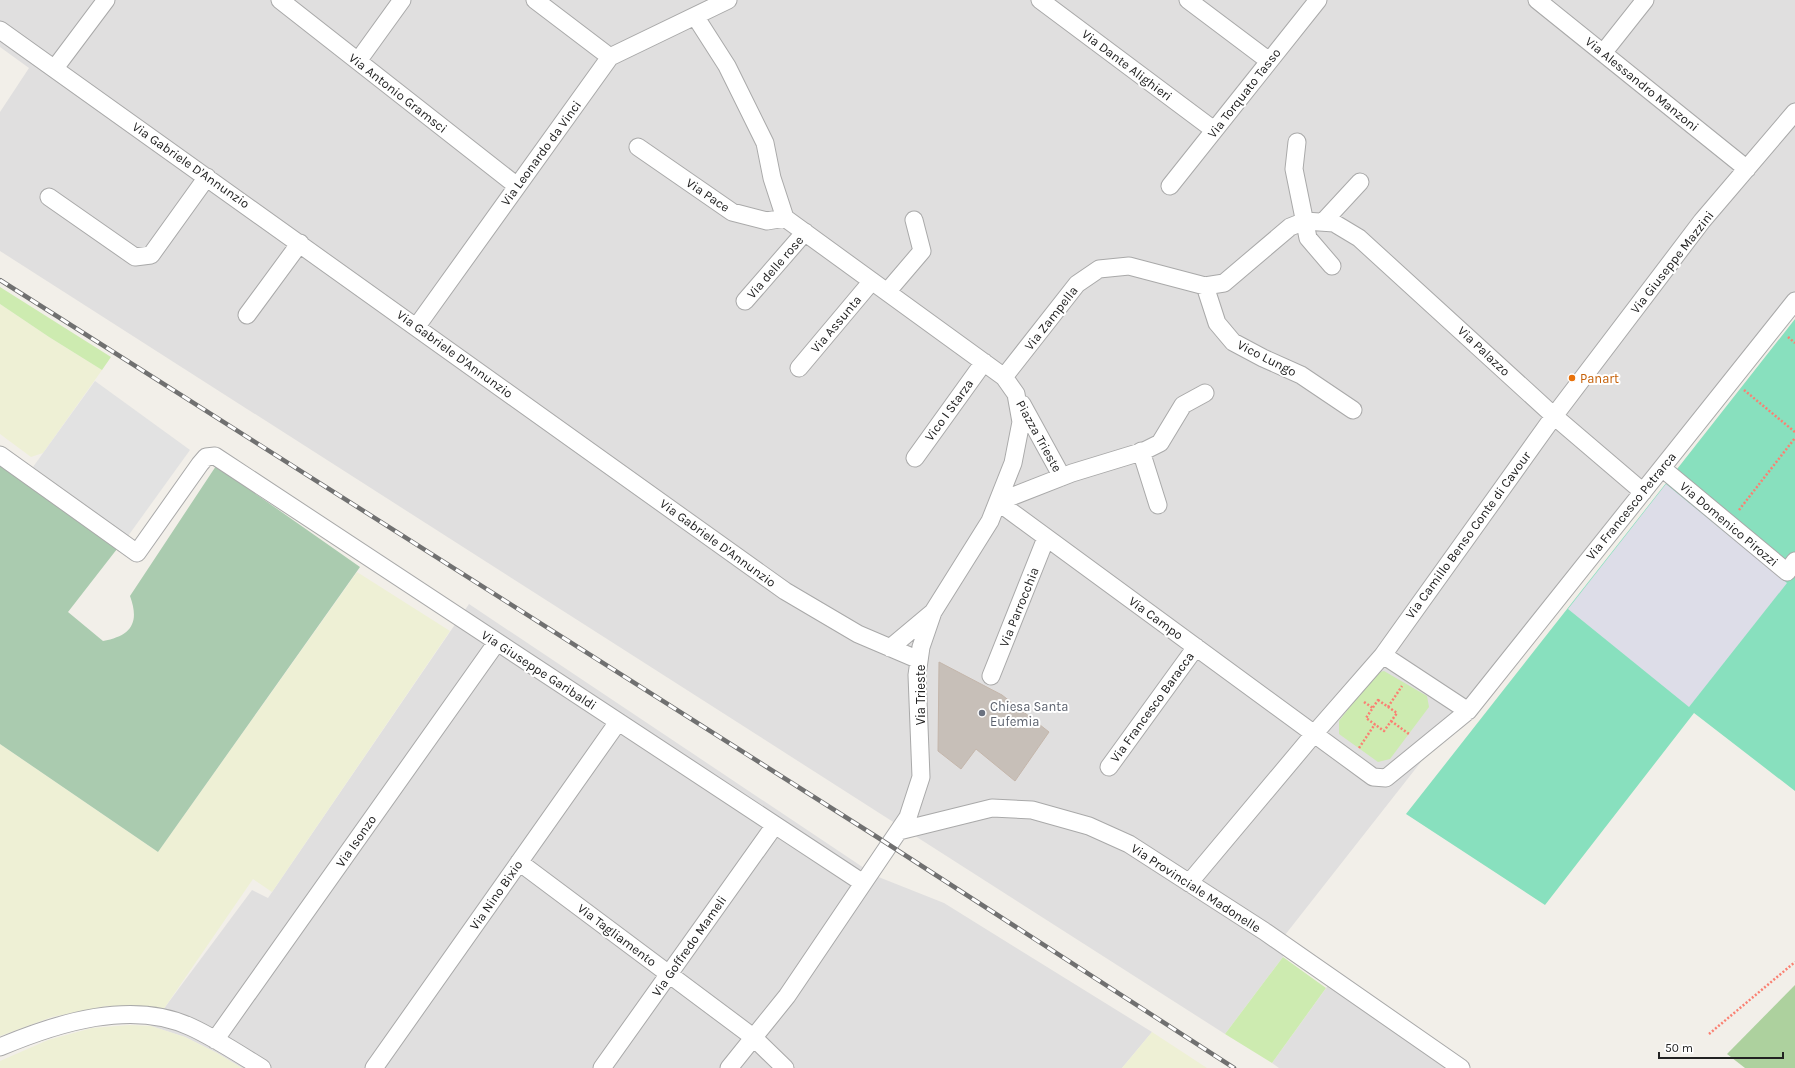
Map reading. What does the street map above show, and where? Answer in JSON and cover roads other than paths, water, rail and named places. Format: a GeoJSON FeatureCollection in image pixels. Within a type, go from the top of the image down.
{"type":"FeatureCollection","features":[{"type":"Feature","properties":{"kind":"street"},"geometry":{"type":"LineString","coordinates":[[55,68],[106,0]]}},
{"type":"Feature","properties":{"kind":"street","name":"Via Antonio Gramsci"},"geometry":{"type":"LineString","coordinates":[[280,0],[517,186]]}},
{"type":"Feature","properties":{"kind":"street"},"geometry":{"type":"LineString","coordinates":[[358,61],[402,0]]}},
{"type":"Feature","properties":{"kind":"street"},"geometry":{"type":"LineString","coordinates":[[535,0],[610,57]]}},
{"type":"Feature","properties":{"kind":"street","name":"Via Leonardo da Vinci"},"geometry":{"type":"LineString","coordinates":[[417,326],[610,57],[728,0]]}},
{"type":"Feature","properties":{"kind":"street","name":"Via Dante Alighieri"},"geometry":{"type":"LineString","coordinates":[[1040,0],[1214,130]]}},
{"type":"Feature","properties":{"kind":"street"},"geometry":{"type":"LineString","coordinates":[[1188,0],[1270,61]]}},
{"type":"Feature","properties":{"kind":"street","name":"Via Torquato Tasso"},"geometry":{"type":"LineString","coordinates":[[1170,186],[1318,0]]}},
{"type":"Feature","properties":{"kind":"street","name":"Via Alessandro Manzoni"},"geometry":{"type":"LineString","coordinates":[[1537,0],[1747,169]]}},
{"type":"Feature","properties":{"kind":"street"},"geometry":{"type":"LineString","coordinates":[[1603,53],[1645,0]]}},
{"type":"Feature","properties":{"kind":"street"},"geometry":{"type":"LineString","coordinates":[[695,16],[727,66],[765,143],[772,178],[785,218]]}},
{"type":"Feature","properties":{"kind":"street","name":"Via Gabriele D'Annunzio"},"geometry":{"type":"LineString","coordinates":[[0,30],[417,326],[785,591],[858,634],[919,660]]}},
{"type":"Feature","properties":{"kind":"street","name":"Via Giuseppe Mazzini"},"geometry":{"type":"LineString","coordinates":[[1554,416],[1702,221],[1795,112]]}},
{"type":"Feature","properties":{"kind":"street"},"geometry":{"type":"LineString","coordinates":[[1297,142],[1294,169],[1316,222],[1308,238],[1332,266]]}},
{"type":"Feature","properties":{"kind":"street","name":"Via Pace"},"geometry":{"type":"LineString","coordinates":[[638,147],[732,212],[767,221],[785,218]]}},
{"type":"Feature","properties":{"kind":"street"},"geometry":{"type":"LineString","coordinates":[[49,197],[135,257],[151,255],[207,177]]}},
{"type":"Feature","properties":{"kind":"street","name":"Via Zampella"},"geometry":{"type":"LineString","coordinates":[[1004,377],[1077,284],[1099,269],[1128,266],[1205,286],[1224,284],[1290,227],[1316,222],[1360,182]]}},
{"type":"Feature","properties":{"kind":"street","name":"Piazza Trieste"},"geometry":{"type":"LineString","coordinates":[[785,218],[1004,377],[1016,394],[1062,477]]}},
{"type":"Feature","properties":{"kind":"street"},"geometry":{"type":"LineString","coordinates":[[887,292],[922,251],[914,220]]}},
{"type":"Feature","properties":{"kind":"street","name":"Via Palazzo"},"geometry":{"type":"LineString","coordinates":[[1316,222],[1334,223],[1359,238],[1554,416],[1643,492]]}},
{"type":"Feature","properties":{"kind":"street","name":"Via delle rose"},"geometry":{"type":"LineString","coordinates":[[745,301],[805,232]]}},
{"type":"Feature","properties":{"kind":"street"},"geometry":{"type":"LineString","coordinates":[[247,315],[300,243]]}},
{"type":"Feature","properties":{"kind":"street","name":"Via Assunta"},"geometry":{"type":"LineString","coordinates":[[799,368],[872,281]]}},
{"type":"Feature","properties":{"kind":"street","name":"Vico Lungo"},"geometry":{"type":"LineString","coordinates":[[1205,286],[1218,323],[1234,342],[1263,358],[1301,375],[1352,410]]}},
{"type":"Feature","properties":{"kind":"street","name":"Via Francesco Petrarca"},"geometry":{"type":"LineString","coordinates":[[1314,734],[1373,777],[1386,778],[1468,711],[1795,301]]}},
{"type":"Feature","properties":{"kind":"street","name":"Vico I Starza"},"geometry":{"type":"LineString","coordinates":[[915,458],[984,362]]}},
{"type":"Feature","properties":{"kind":"street","name":"Piazza Trieste"},"geometry":{"type":"LineString","coordinates":[[998,502],[1062,477],[1141,451],[1160,443],[1183,405],[1205,393]]}},
{"type":"Feature","properties":{"kind":"street","name":"Piazza Trieste"},"geometry":{"type":"LineString","coordinates":[[998,502],[1013,463],[1021,422],[1016,394]]}},
{"type":"Feature","properties":{"kind":"street","name":"Via Camillo Benso Conte di Cavour"},"geometry":{"type":"LineString","coordinates":[[1189,883],[1314,734],[1383,655],[1554,416]]}},
{"type":"Feature","properties":{"kind":"street"},"geometry":{"type":"LineString","coordinates":[[1141,451],[1158,505]]}},
{"type":"Feature","properties":{"kind":"street","name":"Via Giuseppe Garibaldi"},"geometry":{"type":"LineString","coordinates":[[0,455],[137,553],[200,464],[206,457],[215,456],[863,883]]}},
{"type":"Feature","properties":{"kind":"street","name":"Via Domenico Pirozzi"},"geometry":{"type":"LineString","coordinates":[[1662,468],[1787,572],[1795,561]]}},
{"type":"Feature","properties":{"kind":"street","name":"Via Campo"},"geometry":{"type":"LineString","coordinates":[[998,502],[1314,734]]}},
{"type":"Feature","properties":{"kind":"street","name":"Via Trieste"},"geometry":{"type":"LineString","coordinates":[[729,1068],[787,996],[908,817],[921,777],[918,675],[921,647],[933,612],[990,522],[998,502]]}},
{"type":"Feature","properties":{"kind":"street","name":"Via Parrocchia"},"geometry":{"type":"LineString","coordinates":[[991,676],[1046,538]]}},
{"type":"Feature","properties":{"kind":"street"},"geometry":{"type":"LineString","coordinates":[[890,648],[933,612]]}},
{"type":"Feature","properties":{"kind":"street","name":"Via Isonzo"},"geometry":{"type":"LineString","coordinates":[[215,1040],[497,642]]}},
{"type":"Feature","properties":{"kind":"street","name":"Via Francesco Baracca"},"geometry":{"type":"LineString","coordinates":[[1109,767],[1196,647]]}},
{"type":"Feature","properties":{"kind":"street"},"geometry":{"type":"LineString","coordinates":[[1383,655],[1468,711]]}},
{"type":"Feature","properties":{"kind":"street","name":"Via Nino Bixio"},"geometry":{"type":"LineString","coordinates":[[374,1068],[618,722]]}},
{"type":"Feature","properties":{"kind":"street","name":"Via Provinciale Madonelle"},"geometry":{"type":"LineString","coordinates":[[898,831],[992,808],[1032,810],[1089,826],[1128,844],[1292,950],[1460,1068]]}},
{"type":"Feature","properties":{"kind":"street","name":"Via Goffredo Mameli"},"geometry":{"type":"LineString","coordinates":[[602,1068],[775,825]]}},
{"type":"Feature","properties":{"kind":"street","name":"Via Tagliamento"},"geometry":{"type":"LineString","coordinates":[[520,862],[753,1037],[785,1068]]}},
{"type":"Feature","properties":{"kind":"street"},"geometry":{"type":"LineString","coordinates":[[0,1047],[68,1023],[116,1014],[151,1015],[190,1026],[262,1068]]}},
{"type":"Feature","properties":{"kind":"railway"},"geometry":{"type":"LineString","coordinates":[[0,280],[877,837],[1234,1068]]}},
{"type":"Feature","properties":{"kind":"place","name":"Panart"},"geometry":{"type":"Point","coordinates":[1572,378]}},
{"type":"Feature","properties":{"kind":"place","name":"Chiesa Santa Eufemia"},"geometry":{"type":"Point","coordinates":[982,713]}}]}
